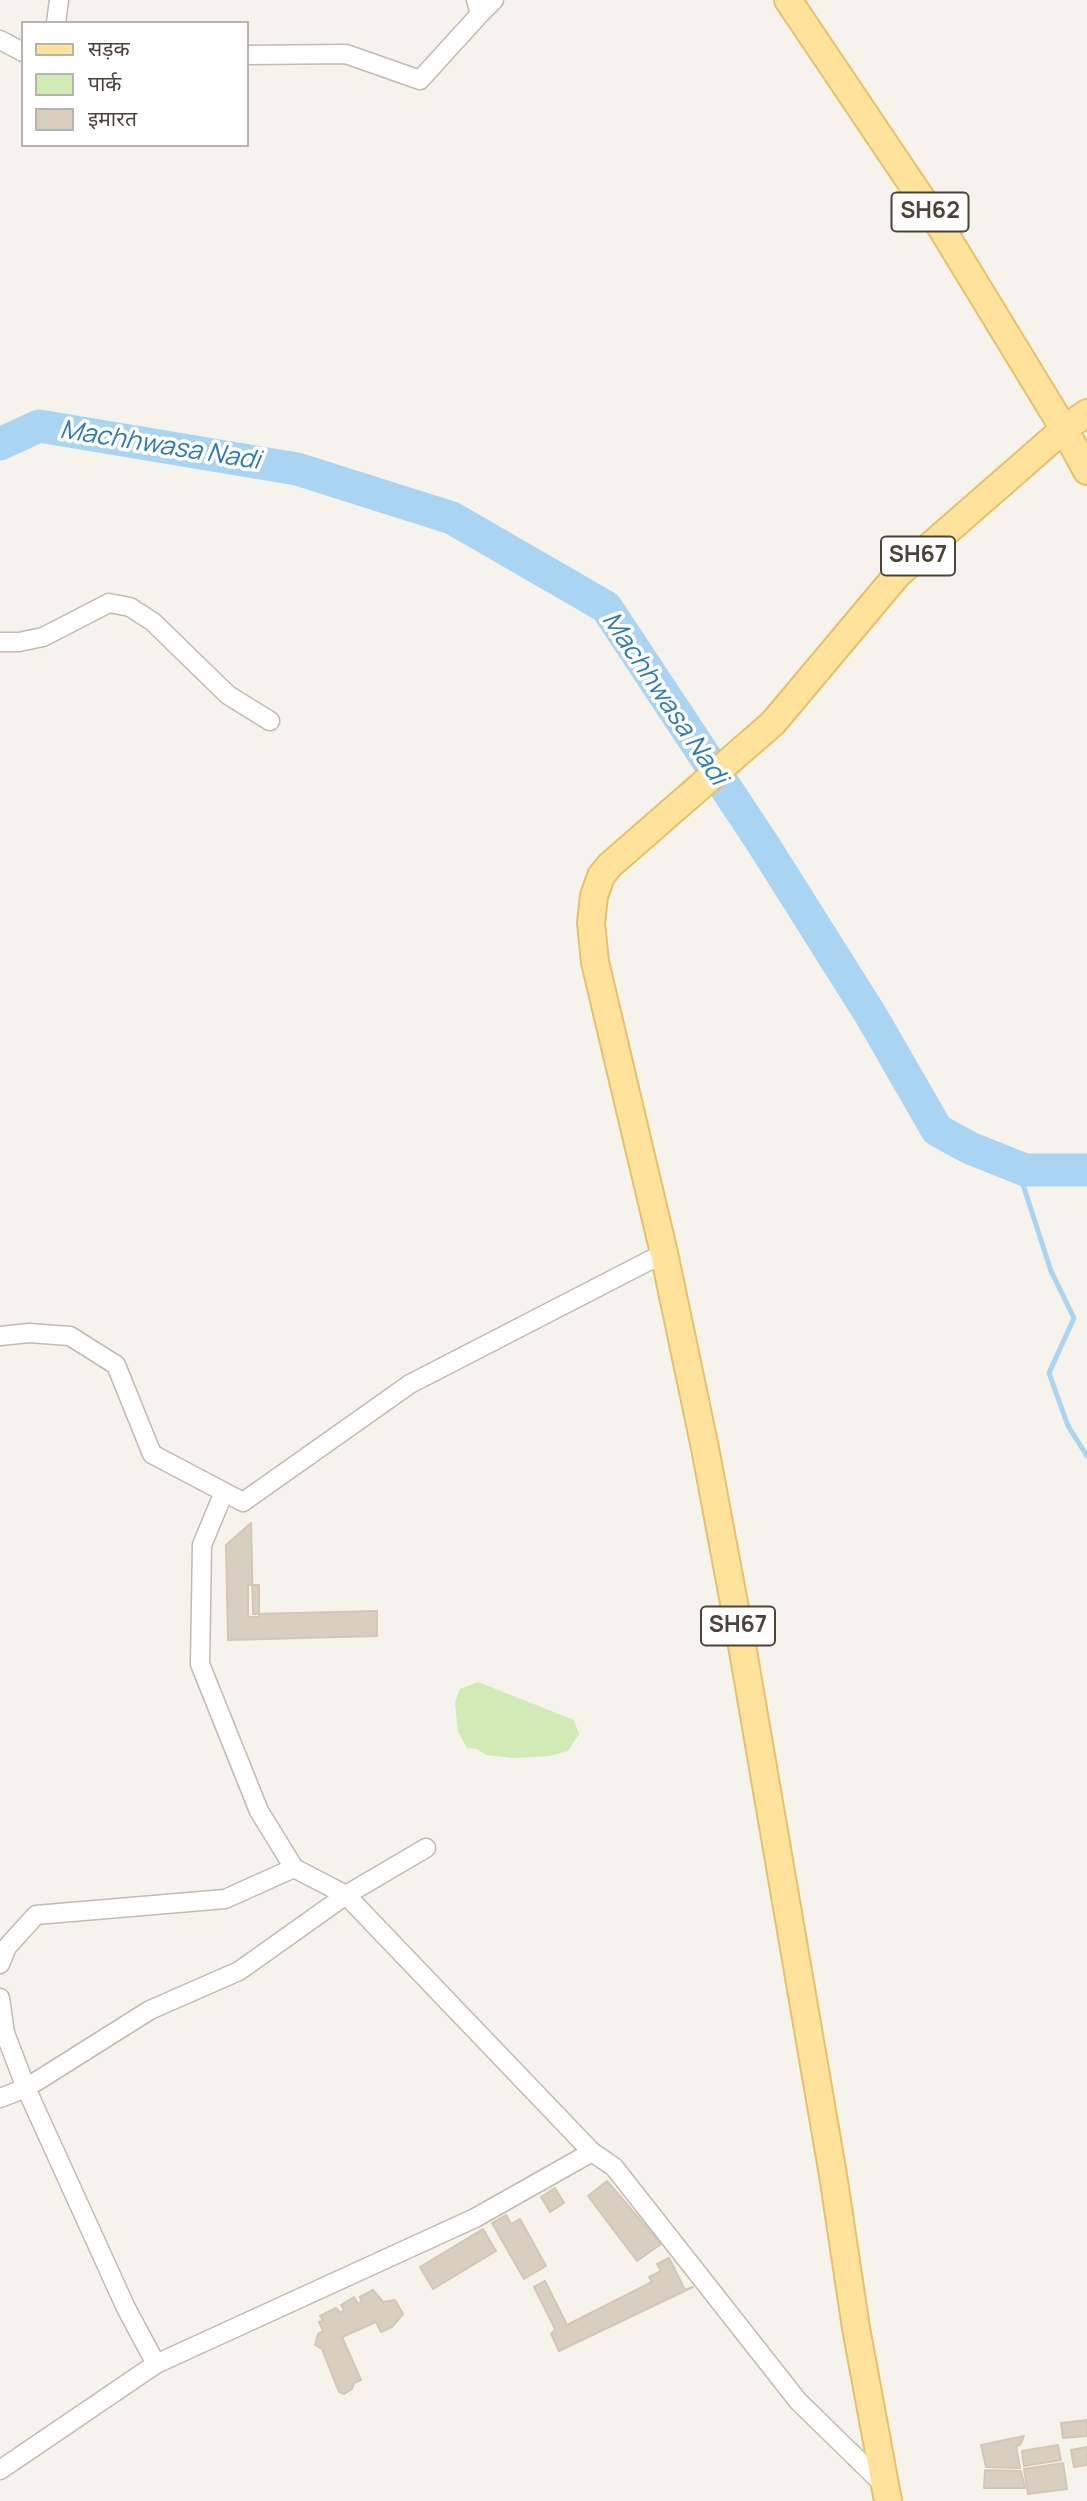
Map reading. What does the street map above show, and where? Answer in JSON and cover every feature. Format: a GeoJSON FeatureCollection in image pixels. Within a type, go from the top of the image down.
{"type":"FeatureCollection","features":[{"type":"Feature","properties":{"kind":"main road","name":"SH62"},"geometry":{"type":"LineString","coordinates":[[788,0],[942,229],[1087,471]]}},
{"type":"Feature","properties":{"kind":"main road","name":"SH67"},"geometry":{"type":"LineString","coordinates":[[887,2494],[856,2328],[833,2175],[743,1651],[705,1448],[664,1253],[595,962],[592,923],[594,896],[601,876],[610,865],[773,723],[898,574],[1064,429],[1087,413]]}},
{"type":"Feature","properties":{"kind":"street"},"geometry":{"type":"LineString","coordinates":[[56,21],[59,0]]}},
{"type":"Feature","properties":{"kind":"street"},"geometry":{"type":"LineString","coordinates":[[248,55],[346,54],[420,79],[478,7],[495,0]]}},
{"type":"Feature","properties":{"kind":"street"},"geometry":{"type":"LineString","coordinates":[[0,40],[21,51]]}},
{"type":"Feature","properties":{"kind":"street"},"geometry":{"type":"LineString","coordinates":[[0,642],[19,642],[43,636],[109,603],[130,607],[153,622],[228,695],[270,722]]}},
{"type":"Feature","properties":{"kind":"street"},"geometry":{"type":"LineString","coordinates":[[0,1336],[29,1333],[70,1336],[116,1365],[152,1454],[243,1502],[410,1384],[664,1253]]}},
{"type":"Feature","properties":{"kind":"street"},"geometry":{"type":"LineString","coordinates":[[224,1492],[202,1545],[200,1664],[259,1811],[294,1868],[346,1895],[592,2152],[614,2167],[798,2401],[887,2494]]}},
{"type":"Feature","properties":{"kind":"street"},"geometry":{"type":"LineString","coordinates":[[0,2098],[26,2088],[150,2010],[239,1971],[346,1895],[426,1848]]}},
{"type":"Feature","properties":{"kind":"street"},"geometry":{"type":"LineString","coordinates":[[0,1964],[7,1947],[36,1915],[225,1899],[294,1868]]}},
{"type":"Feature","properties":{"kind":"street"},"geometry":{"type":"LineString","coordinates":[[0,1998],[5,2033],[26,2088],[126,2308],[156,2364]]}},
{"type":"Feature","properties":{"kind":"street"},"geometry":{"type":"LineString","coordinates":[[0,2470],[156,2364],[475,2217],[592,2152]]}},
{"type":"Feature","properties":{"kind":"green space"},"geometry":{"type":"Polygon","coordinates":[[[478,1682],[574,1720],[579,1734],[568,1751],[550,1756],[513,1758],[486,1755],[477,1749],[467,1748],[458,1732],[455,1702],[460,1689],[478,1682]]]}},
{"type":"Feature","properties":{"kind":"building"},"geometry":{"type":"Polygon","coordinates":[[[251,1523],[253,1614],[377,1611],[377,1636],[228,1640],[226,1545],[251,1523]]]}},
{"type":"Feature","properties":{"kind":"building"},"geometry":{"type":"Polygon","coordinates":[[[248,1585],[259,1585],[259,1617],[248,1617],[248,1585]]]}},
{"type":"Feature","properties":{"kind":"building"},"geometry":{"type":"Polygon","coordinates":[[[607,2181],[661,2244],[637,2261],[588,2196],[607,2181]]]}},
{"type":"Feature","properties":{"kind":"building"},"geometry":{"type":"Polygon","coordinates":[[[555,2188],[564,2203],[550,2212],[541,2197],[555,2188]]]}},
{"type":"Feature","properties":{"kind":"building"},"geometry":{"type":"Polygon","coordinates":[[[506,2215],[511,2224],[520,2219],[546,2266],[524,2279],[492,2223],[506,2215]]]}},
{"type":"Feature","properties":{"kind":"building"},"geometry":{"type":"Polygon","coordinates":[[[483,2229],[496,2251],[433,2289],[420,2267],[483,2229]]]}},
{"type":"Feature","properties":{"kind":"building"},"geometry":{"type":"Polygon","coordinates":[[[669,2258],[685,2290],[693,2287],[559,2351],[551,2334],[555,2329],[534,2287],[545,2281],[567,2325],[652,2282],[649,2277],[661,2271],[657,2264],[669,2258]]]}},
{"type":"Feature","properties":{"kind":"building"},"geometry":{"type":"Polygon","coordinates":[[[373,2290],[383,2302],[395,2300],[403,2314],[392,2327],[381,2332],[376,2322],[342,2337],[361,2380],[354,2383],[352,2389],[344,2394],[339,2392],[322,2349],[315,2345],[318,2334],[323,2331],[319,2322],[323,2321],[320,2316],[336,2308],[341,2313],[344,2310],[341,2305],[354,2297],[358,2304],[362,2301],[360,2297],[373,2290]]]}},
{"type":"Feature","properties":{"kind":"building"},"geometry":{"type":"Polygon","coordinates":[[[1087,2420],[1087,2436],[1063,2438],[1061,2423],[1087,2420]]]}},
{"type":"Feature","properties":{"kind":"building"},"geometry":{"type":"Polygon","coordinates":[[[1024,2436],[1020,2445],[1016,2446],[1020,2468],[986,2467],[981,2445],[1024,2436]]]}},
{"type":"Feature","properties":{"kind":"building"},"geometry":{"type":"Polygon","coordinates":[[[1058,2445],[1061,2460],[1024,2466],[1022,2451],[1058,2445]]]}},
{"type":"Feature","properties":{"kind":"building"},"geometry":{"type":"Polygon","coordinates":[[[1087,2447],[1087,2465],[1074,2467],[1071,2450],[1087,2447]]]}},
{"type":"Feature","properties":{"kind":"building"},"geometry":{"type":"Polygon","coordinates":[[[1063,2463],[1067,2489],[1028,2494],[1024,2469],[1063,2463]]]}},
{"type":"Feature","properties":{"kind":"building"},"geometry":{"type":"Polygon","coordinates":[[[985,2470],[1021,2471],[1025,2488],[984,2488],[985,2470]]]}},
{"type":"Feature","properties":{"kind":"waterway","name":"Machhwasa Nadi"},"geometry":{"type":"LineString","coordinates":[[0,444],[39,426],[297,469],[452,518],[606,607],[763,844],[872,1017],[937,1130],[970,1148],[1025,1170],[1087,1170]]}},
{"type":"Feature","properties":{"kind":"waterway"},"geometry":{"type":"LineString","coordinates":[[1017,1166],[1051,1271],[1074,1318],[1049,1373],[1068,1426],[1087,1456]]}}]}
